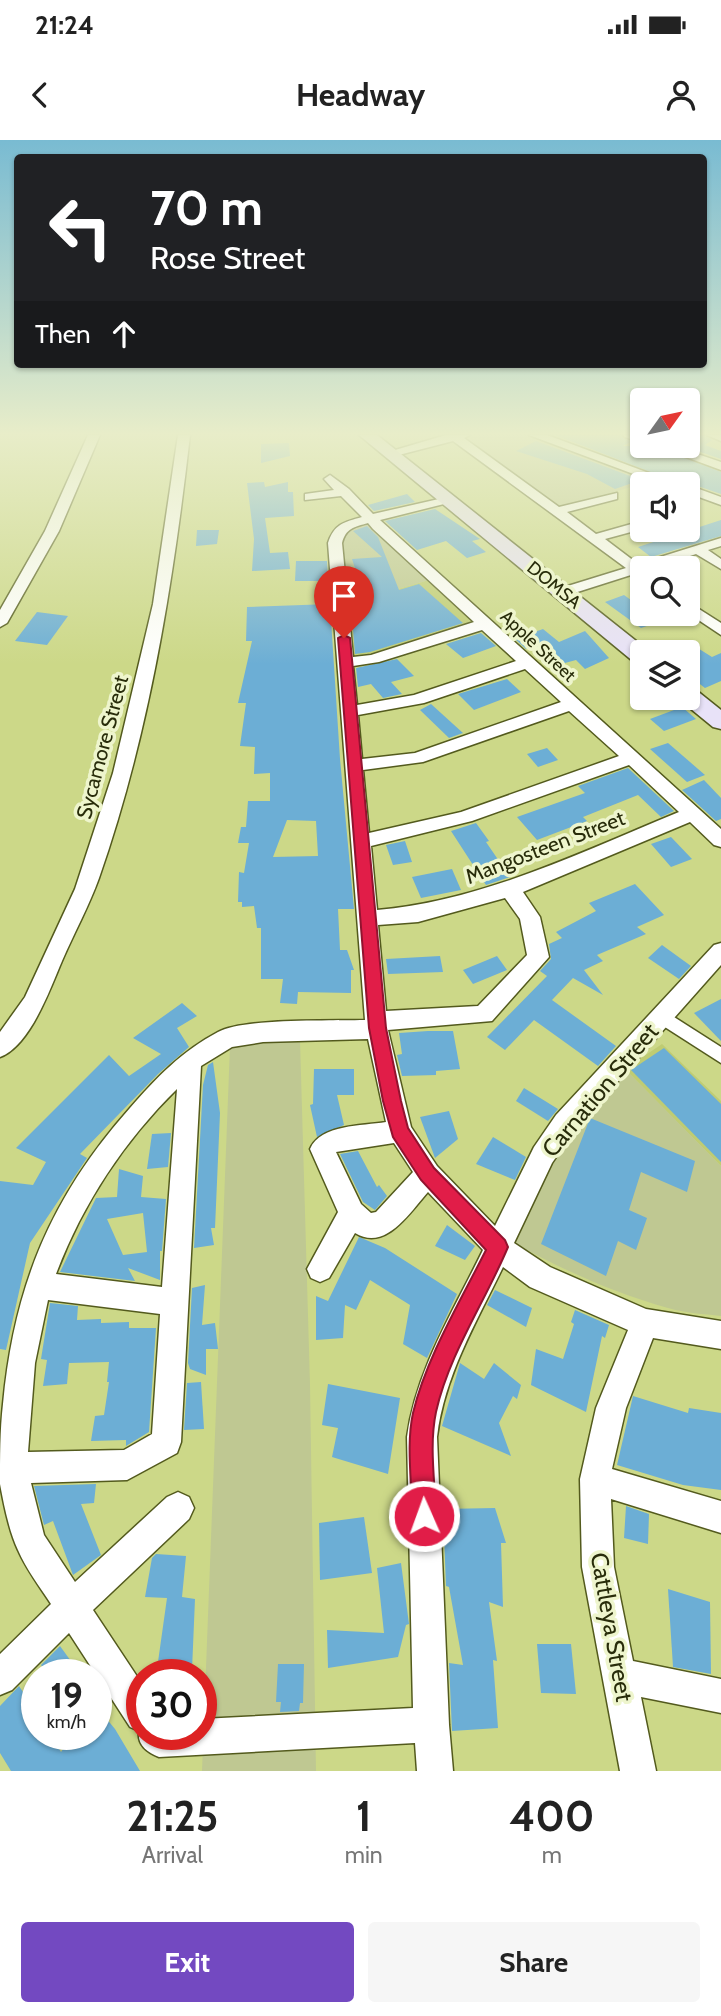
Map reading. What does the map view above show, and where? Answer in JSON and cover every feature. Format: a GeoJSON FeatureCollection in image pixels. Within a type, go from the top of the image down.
{"type":"FeatureCollection","features":[{"type":"Feature","properties":{"kind":"main road","name":"DOMSA"},"geometry":{"type":"LineString","coordinates":[[463,511],[630,647]]}},
{"type":"Feature","properties":{"kind":"main road"},"geometry":{"type":"LineString","coordinates":[[700,705],[721,722]]}},
{"type":"Feature","properties":{"kind":"street"},"geometry":{"type":"LineString","coordinates":[[0,623],[61,511]]}},
{"type":"Feature","properties":{"kind":"street","name":"Sycamore Street"},"geometry":{"type":"LineString","coordinates":[[0,1047],[24,1023],[87,881],[135,718],[175,511]]}},
{"type":"Feature","properties":{"kind":"street","name":"Apple Street"},"geometry":{"type":"LineString","coordinates":[[366,511],[378,526],[721,841]]}},
{"type":"Feature","properties":{"kind":"street"},"geometry":{"type":"LineString","coordinates":[[400,511],[346,526],[338,532],[335,543],[377,1025],[400,1131],[435,1181],[498,1247],[540,1277],[645,1323],[721,1335]]}},
{"type":"Feature","properties":{"kind":"street"},"geometry":{"type":"LineString","coordinates":[[557,511],[630,564]]}},
{"type":"Feature","properties":{"kind":"street"},"geometry":{"type":"LineString","coordinates":[[595,538],[630,528]]}},
{"type":"Feature","properties":{"kind":"street"},"geometry":{"type":"LineString","coordinates":[[679,556],[721,542]]}},
{"type":"Feature","properties":{"kind":"street"},"geometry":{"type":"LineString","coordinates":[[697,549],[721,565]]}},
{"type":"Feature","properties":{"kind":"street"},"geometry":{"type":"LineString","coordinates":[[563,592],[630,573]]}},
{"type":"Feature","properties":{"kind":"street"},"geometry":{"type":"LineString","coordinates":[[700,615],[721,630]]}},
{"type":"Feature","properties":{"kind":"street"},"geometry":{"type":"LineString","coordinates":[[346,663],[373,660],[485,624]]}},
{"type":"Feature","properties":{"kind":"street"},"geometry":{"type":"LineString","coordinates":[[351,711],[377,709],[401,703],[527,663]]}},
{"type":"Feature","properties":{"kind":"street"},"geometry":{"type":"LineString","coordinates":[[356,765],[417,758],[572,704]]}},
{"type":"Feature","properties":{"kind":"street"},"geometry":{"type":"LineString","coordinates":[[362,842],[410,834],[463,820],[631,758]]}},
{"type":"Feature","properties":{"kind":"street","name":"Mangosteen Street"},"geometry":{"type":"LineString","coordinates":[[369,918],[418,914],[510,890],[692,814]]}},
{"type":"Feature","properties":{"kind":"street"},"geometry":{"type":"LineString","coordinates":[[126,1691],[30,1542],[12,1468],[21,1363],[38,1285],[57,1237],[104,1155],[163,1087],[190,1061],[227,1038],[484,1015],[538,957],[530,917],[510,890]]}},
{"type":"Feature","properties":{"kind":"street","name":"Carnation Street"},"geometry":{"type":"LineString","coordinates":[[435,1771],[431,1725],[422,1437],[425,1413],[437,1375],[542,1155],[663,1017],[718,960]]}},
{"type":"Feature","properties":{"kind":"street"},"geometry":{"type":"LineString","coordinates":[[663,1017],[721,1056]]}},
{"type":"Feature","properties":{"kind":"street"},"geometry":{"type":"LineString","coordinates":[[12,1468],[127,1465],[166,1442],[190,1061]]}},
{"type":"Feature","properties":{"kind":"street"},"geometry":{"type":"LineString","coordinates":[[400,1131],[330,1142],[322,1149],[352,1213],[366,1226],[382,1224],[435,1181]]}},
{"type":"Feature","properties":{"kind":"street"},"geometry":{"type":"LineString","coordinates":[[320,1269],[352,1213]]}},
{"type":"Feature","properties":{"kind":"street"},"geometry":{"type":"LineString","coordinates":[[38,1285],[173,1302]]}},
{"type":"Feature","properties":{"kind":"street","name":"Cattleya Street"},"geometry":{"type":"LineString","coordinates":[[638,1771],[598,1567],[595,1479],[611,1408],[645,1323]]}},
{"type":"Feature","properties":{"kind":"street"},"geometry":{"type":"LineString","coordinates":[[595,1479],[721,1517]]}},
{"type":"Feature","properties":{"kind":"street"},"geometry":{"type":"LineString","coordinates":[[0,1678],[178,1508]]}},
{"type":"Feature","properties":{"kind":"street"},"geometry":{"type":"LineString","coordinates":[[621,1676],[721,1696]]}},
{"type":"Feature","properties":{"kind":"street"},"geometry":{"type":"LineString","coordinates":[[217,1736],[431,1725]]}},
{"type":"Feature","properties":{"kind":"shaded area"},"geometry":{"type":"Polygon","coordinates":[[[369,522],[429,580],[384,593],[345,594],[340,544],[344,532],[369,522]]]}},
{"type":"Feature","properties":{"kind":"shaded area"},"geometry":{"type":"Polygon","coordinates":[[[429,580],[474,622],[371,655],[353,656],[345,594],[384,593],[429,580]]]}},
{"type":"Feature","properties":{"kind":"shaded area"},"geometry":{"type":"Polygon","coordinates":[[[300,1040],[310,1384],[316,1771],[202,1771],[203,1750],[217,1750],[217,1659],[206,1659],[230,1046],[300,1040]]]}},
{"type":"Feature","properties":{"kind":"shaded area"},"geometry":{"type":"Polygon","coordinates":[[[662,1044],[721,1101],[721,1166],[625,1069],[662,1044]]]}},
{"type":"Feature","properties":{"kind":"shaded area"},"geometry":{"type":"Polygon","coordinates":[[[625,1069],[721,1166],[721,1316],[674,1310],[608,1288],[514,1243],[553,1161],[588,1112],[625,1069]]]}},
{"type":"Feature","properties":{"kind":"building"},"geometry":{"type":"Polygon","coordinates":[[[251,511],[294,511],[294,516],[265,518],[270,553],[288,552],[290,569],[252,571],[254,539],[251,511]]]}},
{"type":"Feature","properties":{"kind":"building"},"geometry":{"type":"Polygon","coordinates":[[[426,511],[438,511],[480,539],[472,541],[486,552],[467,558],[446,541],[417,550],[385,521],[426,511]]]}},
{"type":"Feature","properties":{"kind":"building"},"geometry":{"type":"Polygon","coordinates":[[[721,520],[721,536],[654,556],[650,556],[638,547],[653,542],[700,542],[700,527],[721,520]]]}},
{"type":"Feature","properties":{"kind":"building"},"geometry":{"type":"Polygon","coordinates":[[[367,526],[378,537],[399,590],[419,584],[463,623],[370,652],[355,654],[351,605],[363,604],[365,598],[352,559],[382,557],[353,531],[367,526]]]}},
{"type":"Feature","properties":{"kind":"building"},"geometry":{"type":"Polygon","coordinates":[[[197,530],[219,530],[217,544],[196,546],[197,530]]]}},
{"type":"Feature","properties":{"kind":"building"},"geometry":{"type":"Polygon","coordinates":[[[296,561],[327,561],[328,581],[295,581],[296,561]]]}},
{"type":"Feature","properties":{"kind":"building"},"geometry":{"type":"Polygon","coordinates":[[[624,595],[630,599],[630,620],[605,602],[624,595]]]}},
{"type":"Feature","properties":{"kind":"building"},"geometry":{"type":"Polygon","coordinates":[[[330,604],[340,759],[354,909],[338,909],[340,950],[347,950],[354,970],[351,970],[351,993],[298,992],[297,1004],[280,1003],[283,979],[261,979],[261,928],[257,928],[254,906],[242,907],[242,902],[238,902],[239,872],[244,873],[249,843],[238,843],[241,827],[246,827],[248,801],[270,801],[270,773],[254,774],[255,747],[240,746],[246,703],[238,703],[252,641],[246,641],[247,607],[330,604]],[[287,820],[273,857],[318,856],[316,821],[287,820]]]}},
{"type":"Feature","properties":{"kind":"building"},"geometry":{"type":"Polygon","coordinates":[[[37,612],[68,616],[47,645],[15,641],[37,612]]]}},
{"type":"Feature","properties":{"kind":"building"},"geometry":{"type":"Polygon","coordinates":[[[543,629],[559,642],[585,631],[609,658],[585,669],[576,660],[550,667],[530,647],[526,649],[515,639],[543,629]]]}},
{"type":"Feature","properties":{"kind":"building"},"geometry":{"type":"Polygon","coordinates":[[[481,633],[496,646],[463,658],[446,644],[481,633]]]}},
{"type":"Feature","properties":{"kind":"building"},"geometry":{"type":"Polygon","coordinates":[[[700,650],[712,657],[721,653],[721,681],[705,688],[700,684],[700,650]]]}},
{"type":"Feature","properties":{"kind":"building"},"geometry":{"type":"Polygon","coordinates":[[[397,659],[414,676],[391,682],[402,694],[383,698],[371,684],[358,687],[356,668],[397,659]]]}},
{"type":"Feature","properties":{"kind":"building"},"geometry":{"type":"Polygon","coordinates":[[[507,679],[521,692],[474,710],[458,694],[507,679]]]}},
{"type":"Feature","properties":{"kind":"building"},"geometry":{"type":"Polygon","coordinates":[[[431,704],[463,733],[449,738],[420,710],[431,704]]]}},
{"type":"Feature","properties":{"kind":"building"},"geometry":{"type":"Polygon","coordinates":[[[674,710],[686,710],[696,719],[664,731],[650,719],[674,710]]]}},
{"type":"Feature","properties":{"kind":"building"},"geometry":{"type":"Polygon","coordinates":[[[668,743],[705,775],[687,782],[650,749],[668,743]]]}},
{"type":"Feature","properties":{"kind":"building"},"geometry":{"type":"Polygon","coordinates":[[[547,748],[558,760],[538,767],[527,754],[547,748]]]}},
{"type":"Feature","properties":{"kind":"building"},"geometry":{"type":"Polygon","coordinates":[[[628,768],[674,811],[661,817],[638,795],[583,817],[587,821],[537,840],[517,817],[585,793],[578,786],[628,768]]]}},
{"type":"Feature","properties":{"kind":"building"},"geometry":{"type":"Polygon","coordinates":[[[704,780],[721,798],[721,819],[716,821],[682,790],[704,780]]]}},
{"type":"Feature","properties":{"kind":"building"},"geometry":{"type":"Polygon","coordinates":[[[476,823],[510,877],[486,885],[451,831],[476,823]]]}},
{"type":"Feature","properties":{"kind":"building"},"geometry":{"type":"Polygon","coordinates":[[[671,837],[692,859],[671,867],[651,844],[671,837]]]}},
{"type":"Feature","properties":{"kind":"building"},"geometry":{"type":"Polygon","coordinates":[[[405,841],[412,862],[393,865],[386,845],[405,841]]]}},
{"type":"Feature","properties":{"kind":"building"},"geometry":{"type":"Polygon","coordinates":[[[452,869],[461,890],[421,898],[412,877],[452,869]]]}},
{"type":"Feature","properties":{"kind":"building"},"geometry":{"type":"Polygon","coordinates":[[[635,884],[664,915],[637,927],[646,934],[597,955],[603,961],[584,970],[603,995],[573,978],[552,1000],[616,1046],[598,1066],[534,1020],[505,1050],[487,1037],[547,976],[540,971],[551,959],[549,944],[562,938],[556,932],[596,911],[589,903],[635,884]]]}},
{"type":"Feature","properties":{"kind":"building"},"geometry":{"type":"Polygon","coordinates":[[[662,945],[691,966],[679,979],[648,958],[662,945]]]}},
{"type":"Feature","properties":{"kind":"building"},"geometry":{"type":"Polygon","coordinates":[[[440,956],[443,972],[388,974],[386,959],[440,956]]]}},
{"type":"Feature","properties":{"kind":"building"},"geometry":{"type":"Polygon","coordinates":[[[497,956],[507,970],[473,984],[463,970],[497,956]]]}},
{"type":"Feature","properties":{"kind":"building"},"geometry":{"type":"Polygon","coordinates":[[[721,999],[721,1041],[694,1013],[721,999]]]}},
{"type":"Feature","properties":{"kind":"building"},"geometry":{"type":"Polygon","coordinates":[[[182,1003],[197,1016],[177,1028],[189,1047],[158,1074],[80,1154],[87,1158],[30,1243],[6,1350],[0,1349],[0,1181],[33,1185],[46,1162],[16,1148],[109,1055],[129,1076],[161,1054],[133,1038],[182,1003]]]}},
{"type":"Feature","properties":{"kind":"building"},"geometry":{"type":"Polygon","coordinates":[[[453,1031],[460,1069],[436,1071],[436,1075],[402,1076],[397,1055],[402,1054],[399,1033],[453,1031]]]}},
{"type":"Feature","properties":{"kind":"building"},"geometry":{"type":"Polygon","coordinates":[[[664,1048],[721,1104],[721,1162],[631,1070],[664,1048]]]}},
{"type":"Feature","properties":{"kind":"building"},"geometry":{"type":"Polygon","coordinates":[[[213,1062],[220,1113],[215,1228],[211,1228],[214,1245],[194,1248],[203,1085],[208,1065],[213,1062]]]}},
{"type":"Feature","properties":{"kind":"building"},"geometry":{"type":"Polygon","coordinates":[[[314,1069],[354,1069],[354,1095],[337,1095],[344,1125],[317,1137],[310,1105],[313,1104],[314,1069]]]}},
{"type":"Feature","properties":{"kind":"building"},"geometry":{"type":"Polygon","coordinates":[[[524,1088],[558,1109],[548,1121],[516,1101],[524,1088]]]}},
{"type":"Feature","properties":{"kind":"building"},"geometry":{"type":"Polygon","coordinates":[[[449,1111],[458,1139],[435,1158],[420,1117],[449,1111]]]}},
{"type":"Feature","properties":{"kind":"building"},"geometry":{"type":"Polygon","coordinates":[[[590,1118],[695,1161],[687,1192],[641,1172],[629,1210],[647,1218],[636,1250],[618,1241],[606,1276],[541,1244],[590,1118]]]}},
{"type":"Feature","properties":{"kind":"building"},"geometry":{"type":"Polygon","coordinates":[[[171,1133],[168,1167],[147,1169],[152,1134],[171,1133]]]}},
{"type":"Feature","properties":{"kind":"building"},"geometry":{"type":"Polygon","coordinates":[[[493,1137],[526,1157],[515,1180],[476,1164],[493,1137]]]}},
{"type":"Feature","properties":{"kind":"building"},"geometry":{"type":"Polygon","coordinates":[[[358,1151],[377,1187],[379,1185],[387,1196],[375,1210],[363,1202],[340,1154],[358,1151]]]}},
{"type":"Feature","properties":{"kind":"building"},"geometry":{"type":"Polygon","coordinates":[[[119,1169],[143,1176],[141,1197],[166,1199],[160,1251],[160,1280],[128,1268],[135,1281],[60,1272],[96,1198],[117,1197],[119,1169]],[[143,1213],[107,1219],[123,1255],[147,1252],[143,1213]]]}},
{"type":"Feature","properties":{"kind":"building"},"geometry":{"type":"Polygon","coordinates":[[[447,1225],[475,1246],[465,1260],[435,1246],[447,1225]]]}},
{"type":"Feature","properties":{"kind":"building"},"geometry":{"type":"Polygon","coordinates":[[[359,1237],[385,1248],[457,1294],[427,1358],[403,1344],[410,1305],[370,1280],[356,1310],[345,1305],[343,1338],[316,1340],[316,1296],[328,1301],[359,1237]]]}},
{"type":"Feature","properties":{"kind":"building"},"geometry":{"type":"Polygon","coordinates":[[[205,1285],[202,1325],[215,1323],[218,1349],[206,1349],[206,1375],[190,1369],[188,1363],[192,1288],[205,1285]]]}},
{"type":"Feature","properties":{"kind":"building"},"geometry":{"type":"Polygon","coordinates":[[[495,1290],[532,1308],[526,1327],[487,1305],[495,1290]]]}},
{"type":"Feature","properties":{"kind":"building"},"geometry":{"type":"Polygon","coordinates":[[[50,1303],[78,1306],[77,1320],[101,1319],[101,1323],[129,1322],[129,1328],[156,1328],[149,1432],[126,1446],[126,1440],[91,1441],[95,1416],[104,1415],[109,1362],[69,1363],[67,1384],[43,1386],[47,1360],[41,1359],[50,1303]]]}},
{"type":"Feature","properties":{"kind":"building"},"geometry":{"type":"Polygon","coordinates":[[[575,1310],[609,1325],[605,1338],[602,1336],[586,1412],[531,1385],[536,1349],[563,1359],[574,1324],[571,1322],[575,1310]]]}},
{"type":"Feature","properties":{"kind":"building"},"geometry":{"type":"Polygon","coordinates":[[[460,1363],[484,1379],[494,1363],[521,1385],[517,1399],[513,1396],[499,1423],[511,1456],[442,1426],[460,1363]]]}},
{"type":"Feature","properties":{"kind":"building"},"geometry":{"type":"Polygon","coordinates":[[[201,1382],[204,1429],[184,1430],[187,1383],[201,1382]]]}},
{"type":"Feature","properties":{"kind":"building"},"geometry":{"type":"Polygon","coordinates":[[[328,1384],[400,1398],[388,1474],[332,1457],[338,1428],[322,1425],[328,1384]]]}},
{"type":"Feature","properties":{"kind":"building"},"geometry":{"type":"Polygon","coordinates":[[[633,1396],[688,1413],[689,1408],[721,1413],[721,1490],[683,1485],[617,1465],[633,1396]]]}},
{"type":"Feature","properties":{"kind":"building"},"geometry":{"type":"Polygon","coordinates":[[[96,1484],[94,1503],[81,1504],[101,1555],[73,1575],[53,1521],[44,1525],[34,1486],[96,1484]]]}},
{"type":"Feature","properties":{"kind":"building"},"geometry":{"type":"Polygon","coordinates":[[[626,1506],[649,1514],[648,1544],[624,1538],[626,1506]]]}},
{"type":"Feature","properties":{"kind":"building"},"geometry":{"type":"Polygon","coordinates":[[[495,1508],[506,1543],[501,1543],[503,1607],[489,1602],[497,1661],[493,1660],[498,1728],[452,1731],[449,1663],[463,1665],[449,1587],[446,1586],[443,1509],[495,1508]]]}},
{"type":"Feature","properties":{"kind":"building"},"geometry":{"type":"Polygon","coordinates":[[[364,1517],[372,1573],[320,1580],[319,1523],[364,1517]]]}},
{"type":"Feature","properties":{"kind":"building"},"geometry":{"type":"Polygon","coordinates":[[[156,1554],[186,1556],[182,1597],[195,1599],[192,1659],[158,1659],[167,1598],[145,1597],[152,1558],[156,1554]]]}},
{"type":"Feature","properties":{"kind":"building"},"geometry":{"type":"Polygon","coordinates":[[[401,1563],[409,1624],[406,1625],[398,1657],[328,1668],[327,1630],[384,1633],[377,1568],[401,1563]]]}},
{"type":"Feature","properties":{"kind":"building"},"geometry":{"type":"Polygon","coordinates":[[[668,1589],[710,1602],[711,1674],[673,1667],[668,1589]]]}},
{"type":"Feature","properties":{"kind":"building"},"geometry":{"type":"Polygon","coordinates":[[[537,1644],[571,1644],[576,1694],[541,1693],[537,1644]]]}},
{"type":"Feature","properties":{"kind":"building"},"geometry":{"type":"Polygon","coordinates":[[[60,1646],[69,1659],[47,1659],[60,1646]]]}},
{"type":"Feature","properties":{"kind":"building"},"geometry":{"type":"Polygon","coordinates":[[[278,1664],[304,1664],[303,1703],[300,1703],[299,1711],[280,1712],[281,1702],[276,1702],[278,1664]]]}},
{"type":"Feature","properties":{"kind":"building"},"geometry":{"type":"Polygon","coordinates":[[[19,1686],[21,1750],[112,1750],[112,1725],[140,1771],[11,1771],[0,1753],[0,1706],[19,1686]]]}},
{"type":"Feature","properties":{"kind":"route"},"geometry":{"type":"LineString","coordinates":[[344,638],[377,1028],[392,1101],[400,1131],[428,1174],[498,1247],[437,1375],[425,1413],[422,1437],[424,1516]]}}]}
